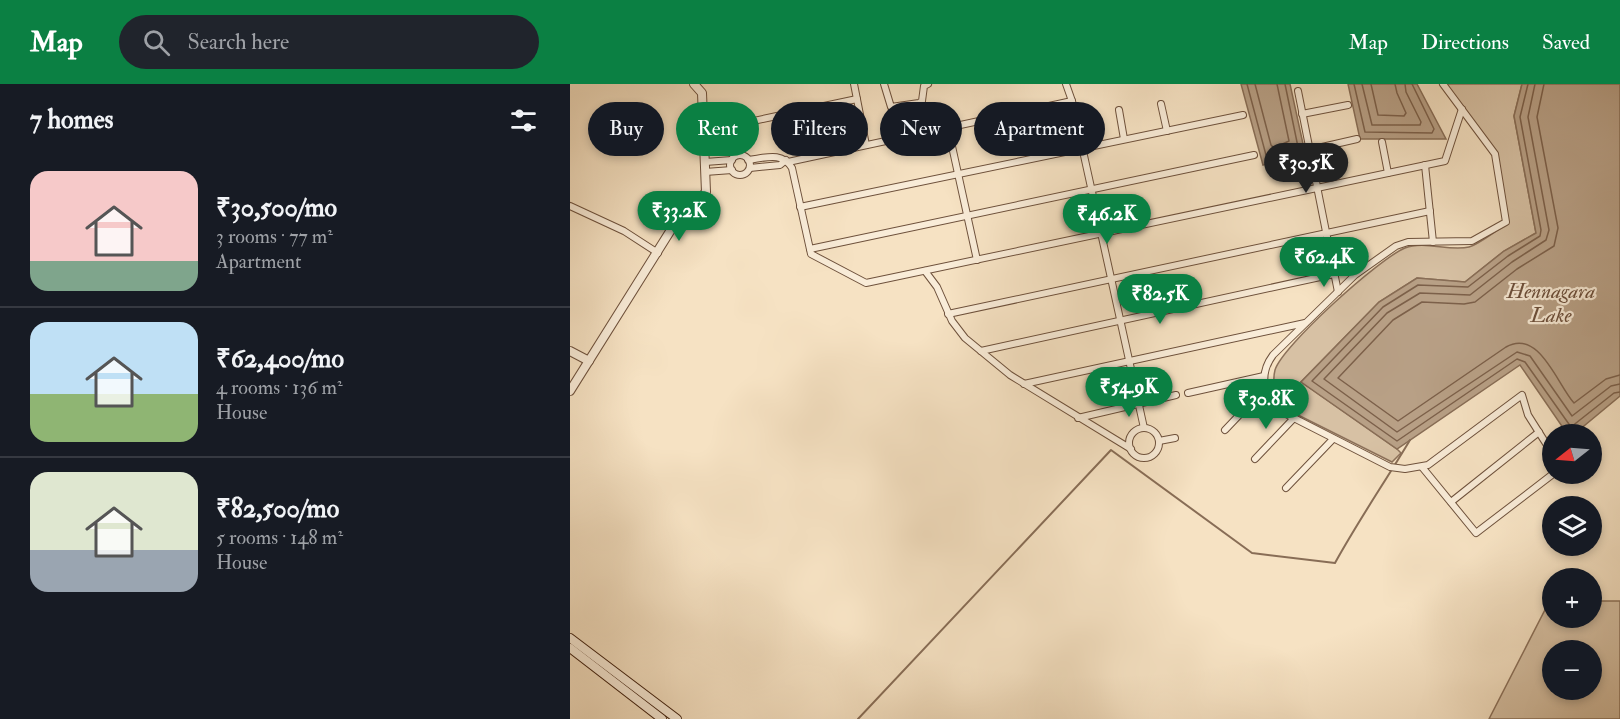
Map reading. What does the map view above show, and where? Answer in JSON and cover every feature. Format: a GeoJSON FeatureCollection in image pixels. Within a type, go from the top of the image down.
{"type":"FeatureCollection","features":[{"type":"Feature","properties":{"kind":"main road"},"geometry":{"type":"LineString","coordinates":[[570,638],[677,719]]}},
{"type":"Feature","properties":{"kind":"main road"},"geometry":{"type":"LineString","coordinates":[[570,648],[662,719]]}},
{"type":"Feature","properties":{"kind":"street"},"geometry":{"type":"LineString","coordinates":[[570,391],[684,209],[694,204],[706,192],[702,93],[694,84]]}},
{"type":"Feature","properties":{"kind":"street"},"geometry":{"type":"LineString","coordinates":[[855,84],[858,102]]}},
{"type":"Feature","properties":{"kind":"street"},"geometry":{"type":"LineString","coordinates":[[884,84],[891,107],[919,103],[922,101],[924,86],[928,84]]}},
{"type":"Feature","properties":{"kind":"street"},"geometry":{"type":"LineString","coordinates":[[962,125],[1072,101],[1066,84]]}},
{"type":"Feature","properties":{"kind":"street"},"geometry":{"type":"LineString","coordinates":[[1443,84],[1495,154],[1506,222],[1472,241],[1400,244],[1355,275],[1273,355],[1264,376],[1265,388],[1274,405],[1294,418],[1383,465],[1405,469],[1428,465],[1522,395],[1528,415],[1542,437]]}},
{"type":"Feature","properties":{"kind":"street"},"geometry":{"type":"LineString","coordinates":[[1298,91],[1338,292]]}},
{"type":"Feature","properties":{"kind":"street"},"geometry":{"type":"LineString","coordinates":[[759,120],[857,99]]}},
{"type":"Feature","properties":{"kind":"street"},"geometry":{"type":"LineString","coordinates":[[1161,104],[1167,131]]}},
{"type":"Feature","properties":{"kind":"street"},"geometry":{"type":"LineString","coordinates":[[1302,114],[1348,105]]}},
{"type":"Feature","properties":{"kind":"street"},"geometry":{"type":"LineString","coordinates":[[748,160],[779,157],[787,161],[792,168],[811,254],[866,283],[1445,161],[1462,109]]}},
{"type":"Feature","properties":{"kind":"street"},"geometry":{"type":"LineString","coordinates":[[1119,110],[1124,140]]}},
{"type":"Feature","properties":{"kind":"street"},"geometry":{"type":"LineString","coordinates":[[1105,144],[1243,115]]}},
{"type":"Feature","properties":{"kind":"street"},"geometry":{"type":"LineString","coordinates":[[1310,150],[1357,139]]}},
{"type":"Feature","properties":{"kind":"street"},"geometry":{"type":"LineString","coordinates":[[1382,142],[1388,173]]}},
{"type":"Feature","properties":{"kind":"street"},"geometry":{"type":"LineString","coordinates":[[705,162],[732,160],[741,155],[748,160],[750,168]]}},
{"type":"Feature","properties":{"kind":"street"},"geometry":{"type":"LineString","coordinates":[[810,249],[1254,155]]}},
{"type":"Feature","properties":{"kind":"street"},"geometry":{"type":"LineString","coordinates":[[732,160],[732,170],[742,175],[750,168],[780,165],[787,161],[812,156]]}},
{"type":"Feature","properties":{"kind":"street"},"geometry":{"type":"LineString","coordinates":[[954,156],[977,260]]}},
{"type":"Feature","properties":{"kind":"street"},"geometry":{"type":"LineString","coordinates":[[800,207],[1044,156]]}},
{"type":"Feature","properties":{"kind":"street"},"geometry":{"type":"LineString","coordinates":[[1084,156],[1144,428]]}},
{"type":"Feature","properties":{"kind":"street"},"geometry":{"type":"LineString","coordinates":[[1425,165],[1433,242]]}},
{"type":"Feature","properties":{"kind":"street"},"geometry":{"type":"LineString","coordinates":[[705,172],[732,170]]}},
{"type":"Feature","properties":{"kind":"street"},"geometry":{"type":"LineString","coordinates":[[570,206],[624,231],[658,253]]}},
{"type":"Feature","properties":{"kind":"street"},"geometry":{"type":"LineString","coordinates":[[948,314],[1430,212]]}},
{"type":"Feature","properties":{"kind":"street"},"geometry":{"type":"LineString","coordinates":[[926,271],[937,287],[948,314],[960,333],[1024,384],[1131,449],[1138,457],[1150,457],[1156,452],[1159,441],[1155,433],[1144,428]]}},
{"type":"Feature","properties":{"kind":"street"},"geometry":{"type":"LineString","coordinates":[[981,351],[1334,274]]}},
{"type":"Feature","properties":{"kind":"street"},"geometry":{"type":"LineString","coordinates":[[1024,384],[1305,323]]}},
{"type":"Feature","properties":{"kind":"street"},"geometry":{"type":"LineString","coordinates":[[570,351],[590,361]]}},
{"type":"Feature","properties":{"kind":"street"},"geometry":{"type":"LineString","coordinates":[[1188,393],[1264,376]]}},
{"type":"Feature","properties":{"kind":"street"},"geometry":{"type":"LineString","coordinates":[[1224,430],[1265,388]]}},
{"type":"Feature","properties":{"kind":"street"},"geometry":{"type":"LineString","coordinates":[[1077,418],[1176,395]]}},
{"type":"Feature","properties":{"kind":"street"},"geometry":{"type":"LineString","coordinates":[[1255,459],[1294,418]]}},
{"type":"Feature","properties":{"kind":"street"},"geometry":{"type":"LineString","coordinates":[[1131,449],[1129,442],[1132,435],[1144,428]]}},
{"type":"Feature","properties":{"kind":"street"},"geometry":{"type":"LineString","coordinates":[[1451,502],[1539,432]]}},
{"type":"Feature","properties":{"kind":"street"},"geometry":{"type":"LineString","coordinates":[[1159,441],[1175,438]]}},
{"type":"Feature","properties":{"kind":"street"},"geometry":{"type":"LineString","coordinates":[[1286,488],[1333,439]]}},
{"type":"Feature","properties":{"kind":"street"},"geometry":{"type":"LineString","coordinates":[[1422,467],[1476,533],[1542,482]]}},
{"type":"Feature","properties":{"kind":"shaded area"},"geometry":{"type":"Polygon","coordinates":[[[1446,84],[1522,84],[1514,116],[1536,233],[1504,251],[1465,282],[1417,278],[1379,302],[1301,382],[1397,449],[1401,453],[1392,462],[1290,411],[1276,393],[1274,376],[1282,358],[1313,323],[1393,255],[1405,248],[1421,245],[1469,247],[1484,240],[1508,223],[1497,155],[1446,84]]]}},
{"type":"Feature","properties":{"kind":"shaded area"},"geometry":{"type":"Polygon","coordinates":[[[1602,601],[1620,601],[1620,719],[1489,719],[1542,616],[1542,628],[1602,628],[1602,601]]]}},
{"type":"Feature","properties":{"kind":"water"},"geometry":{"type":"Polygon","coordinates":[[[1241,84],[1290,84],[1305,153],[1263,165],[1241,84]]]}},
{"type":"Feature","properties":{"kind":"water"},"geometry":{"type":"Polygon","coordinates":[[[1348,84],[1417,84],[1446,139],[1360,139],[1348,84]]]}},
{"type":"Feature","properties":{"kind":"water","name":"Hennagara Lake"},"geometry":{"type":"Polygon","coordinates":[[[1522,84],[1620,84],[1620,396],[1586,424],[1560,424],[1520,365],[1397,449],[1301,382],[1379,302],[1417,278],[1465,282],[1504,251],[1536,233],[1514,116],[1522,84]]]}},
{"type":"Feature","properties":{"kind":"waterway"},"geometry":{"type":"LineString","coordinates":[[858,719],[1111,450],[1252,553],[1335,563],[1410,440]]}}]}
